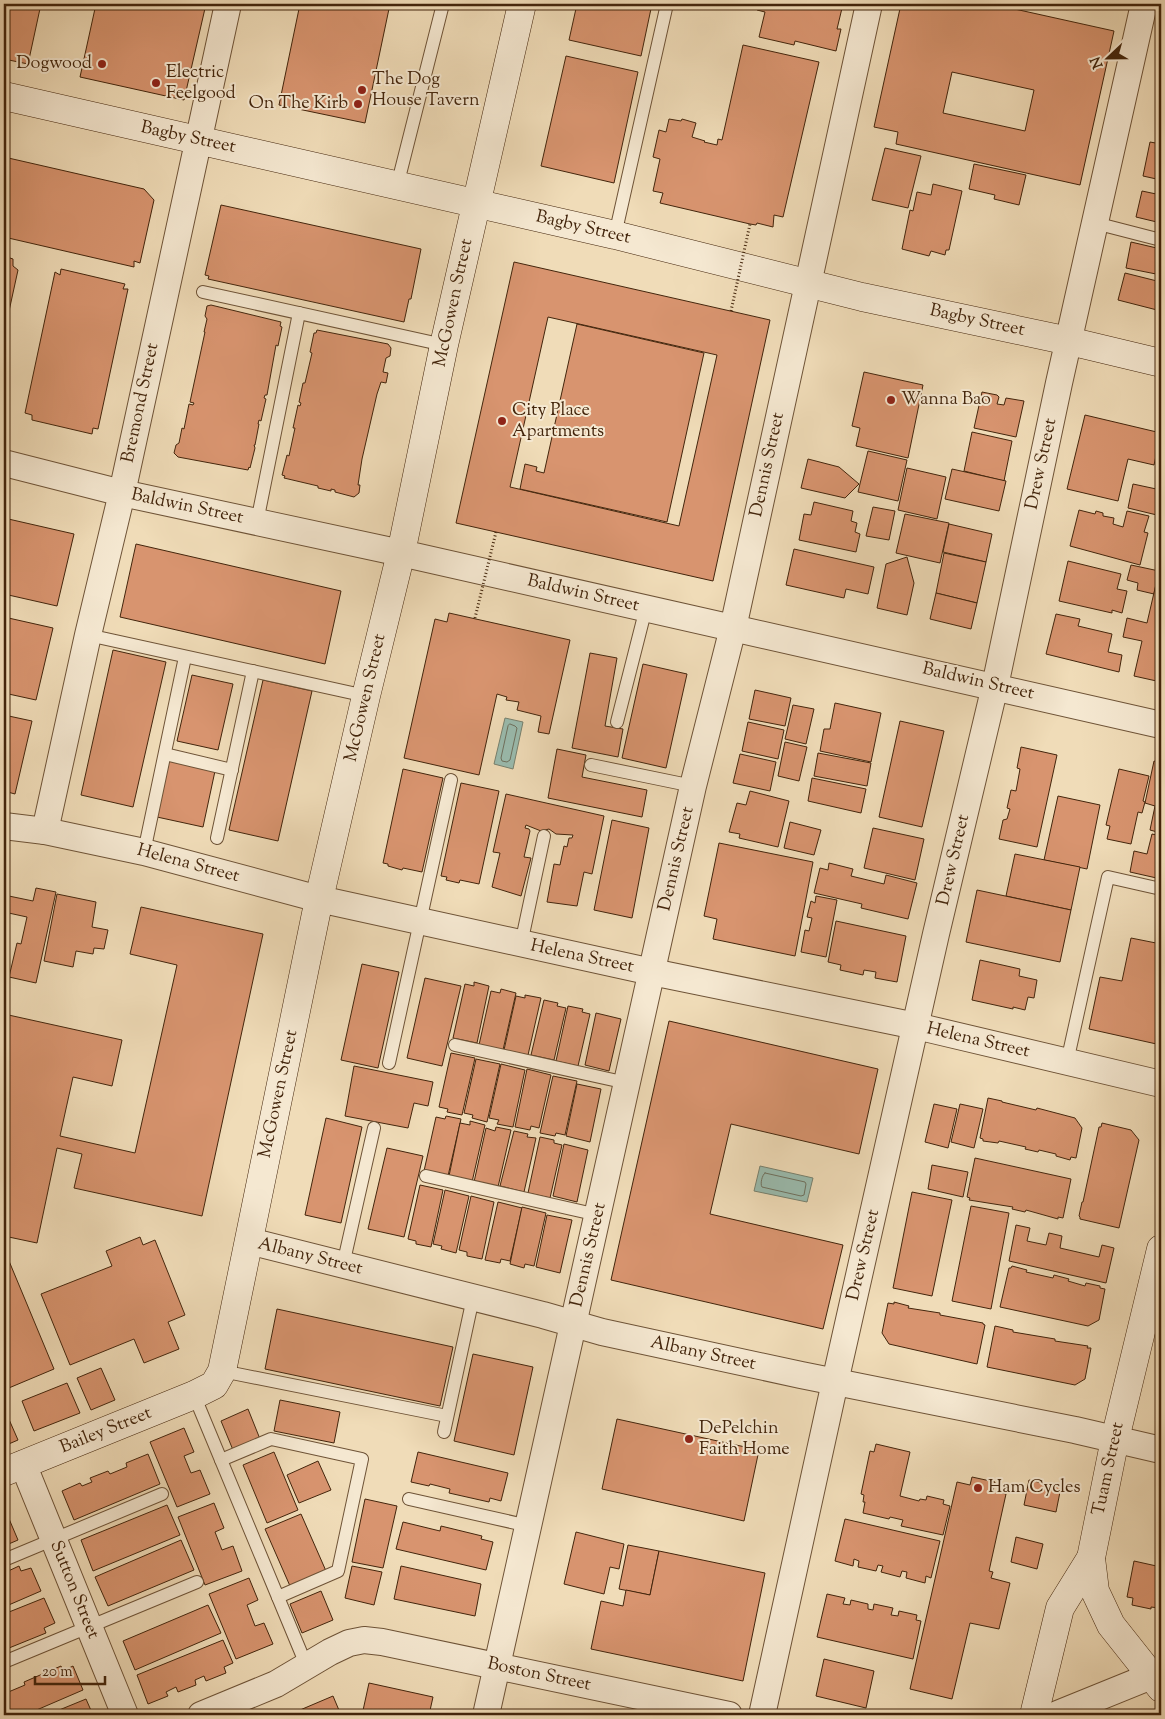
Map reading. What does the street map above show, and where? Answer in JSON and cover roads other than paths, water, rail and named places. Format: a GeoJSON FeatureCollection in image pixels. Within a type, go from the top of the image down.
{"type":"FeatureCollection","features":[{"type":"Feature","properties":{"kind":"street","name":"Bremond Street"},"geometry":{"type":"LineString","coordinates":[[45,831],[88,635],[122,493],[228,4]]}},
{"type":"Feature","properties":{"kind":"street","name":"McGowen Street"},"geometry":{"type":"LineString","coordinates":[[208,1385],[249,1241],[319,899],[401,553],[444,345],[522,4]]}},
{"type":"Feature","properties":{"kind":"street","name":"Dennis Street"},"geometry":{"type":"LineString","coordinates":[[486,1715],[529,1526],[572,1323],[694,786],[733,628],[869,4]]}},
{"type":"Feature","properties":{"kind":"street","name":"Drew Street"},"geometry":{"type":"LineString","coordinates":[[762,1715],[835,1382],[995,686],[1144,4]]}},
{"type":"Feature","properties":{"kind":"street","name":"Bagby Street"},"geometry":{"type":"LineString","coordinates":[[4,96],[614,235],[862,298],[1161,362]]}},
{"type":"Feature","properties":{"kind":"street","name":"Baldwin Street"},"geometry":{"type":"LineString","coordinates":[[4,464],[122,493],[401,553],[1161,724]]}},
{"type":"Feature","properties":{"kind":"street","name":"Helena Street"},"geometry":{"type":"LineString","coordinates":[[4,826],[45,831],[144,852],[319,899],[652,972],[916,1026],[1161,1084]]}},
{"type":"Feature","properties":{"kind":"street","name":"Albany Street"},"geometry":{"type":"LineString","coordinates":[[249,1241],[612,1334],[835,1382],[1075,1430],[1161,1450]]}},
{"type":"Feature","properties":{"kind":"street","name":"Tuam Street"},"geometry":{"type":"LineString","coordinates":[[1158,1679],[1111,1625],[1095,1591],[1091,1558],[1115,1439],[1161,1249]]}},
{"type":"Feature","properties":{"kind":"street","name":"Bailey Street"},"geometry":{"type":"LineString","coordinates":[[14,1468],[208,1385]]}},
{"type":"Feature","properties":{"kind":"street","name":"Sutton Street"},"geometry":{"type":"LineString","coordinates":[[14,1468],[54,1539],[125,1715]]}},
{"type":"Feature","properties":{"kind":"street"},"geometry":{"type":"LineString","coordinates":[[1034,1715],[1060,1608],[1091,1558]]}},
{"type":"Feature","properties":{"kind":"street","name":"Boston Street"},"geometry":{"type":"LineString","coordinates":[[307,1667],[330,1652],[349,1643],[364,1640],[382,1642],[729,1715]]}},
{"type":"Feature","properties":{"kind":"street"},"geometry":{"type":"LineString","coordinates":[[200,1715],[234,1709],[307,1667]]}},
{"type":"Feature","properties":{"kind":"street"},"geometry":{"type":"LineString","coordinates":[[1055,1715],[1158,1679]]}},
{"type":"Feature","properties":{"kind":"lane"},"geometry":{"type":"LineString","coordinates":[[397,186],[443,4]]}},
{"type":"Feature","properties":{"kind":"lane"},"geometry":{"type":"LineString","coordinates":[[614,235],[666,4]]}},
{"type":"Feature","properties":{"kind":"lane"},"geometry":{"type":"LineString","coordinates":[[1095,223],[1161,240]]}},
{"type":"Feature","properties":{"kind":"lane"},"geometry":{"type":"LineString","coordinates":[[203,292],[444,345]]}},
{"type":"Feature","properties":{"kind":"lane"},"geometry":{"type":"LineString","coordinates":[[257,522],[299,313]]}},
{"type":"Feature","properties":{"kind":"lane"},"geometry":{"type":"LineString","coordinates":[[617,722],[646,608]]}},
{"type":"Feature","properties":{"kind":"lane"},"geometry":{"type":"LineString","coordinates":[[88,635],[366,696]]}},
{"type":"Feature","properties":{"kind":"lane"},"geometry":{"type":"LineString","coordinates":[[144,852],[185,657]]}},
{"type":"Feature","properties":{"kind":"lane"},"geometry":{"type":"LineString","coordinates":[[217,838],[253,672]]}},
{"type":"Feature","properties":{"kind":"lane"},"geometry":{"type":"LineString","coordinates":[[165,754],[232,770]]}},
{"type":"Feature","properties":{"kind":"lane"},"geometry":{"type":"LineString","coordinates":[[591,765],[694,786]]}},
{"type":"Feature","properties":{"kind":"lane"},"geometry":{"type":"LineString","coordinates":[[389,1063],[451,780]]}},
{"type":"Feature","properties":{"kind":"lane"},"geometry":{"type":"LineString","coordinates":[[521,944],[544,836]]}},
{"type":"Feature","properties":{"kind":"lane"},"geometry":{"type":"LineString","coordinates":[[1067,1062],[1108,877],[1161,889]]}},
{"type":"Feature","properties":{"kind":"lane"},"geometry":{"type":"LineString","coordinates":[[455,1045],[627,1082]]}},
{"type":"Feature","properties":{"kind":"lane"},"geometry":{"type":"LineString","coordinates":[[343,1265],[374,1128]]}},
{"type":"Feature","properties":{"kind":"lane"},"geometry":{"type":"LineString","coordinates":[[426,1176],[598,1215]]}},
{"type":"Feature","properties":{"kind":"lane"},"geometry":{"type":"LineString","coordinates":[[444,1432],[473,1298]]}},
{"type":"Feature","properties":{"kind":"lane"},"geometry":{"type":"LineString","coordinates":[[307,1667],[221,1460],[208,1385],[447,1416]]}},
{"type":"Feature","properties":{"kind":"lane"},"geometry":{"type":"LineString","coordinates":[[221,1460],[271,1439],[362,1459],[338,1571],[278,1596]]}},
{"type":"Feature","properties":{"kind":"lane"},"geometry":{"type":"LineString","coordinates":[[4,1560],[162,1494]]}},
{"type":"Feature","properties":{"kind":"lane"},"geometry":{"type":"LineString","coordinates":[[409,1499],[529,1526]]}},
{"type":"Feature","properties":{"kind":"lane"},"geometry":{"type":"LineString","coordinates":[[4,1662],[197,1582]]}},
{"type":"Feature","properties":{"kind":"water"},"geometry":{"type":"Polygon","coordinates":[[[505,718],[523,722],[513,769],[494,764],[505,718]]]}},
{"type":"Feature","properties":{"kind":"water"},"geometry":{"type":"Polygon","coordinates":[[[760,1166],[813,1178],[807,1202],[754,1191],[760,1166]]]}},
{"type":"Feature","properties":{"kind":"place","name":"Dogwood"},"geometry":{"type":"Point","coordinates":[102,64]}},
{"type":"Feature","properties":{"kind":"place","name":"Electric Feelgood"},"geometry":{"type":"Point","coordinates":[156,83]}},
{"type":"Feature","properties":{"kind":"place","name":"The Dog House Tavern"},"geometry":{"type":"Point","coordinates":[362,90]}},
{"type":"Feature","properties":{"kind":"place","name":"On The Kirb"},"geometry":{"type":"Point","coordinates":[358,104]}},
{"type":"Feature","properties":{"kind":"place","name":"Wanna Bao"},"geometry":{"type":"Point","coordinates":[891,400]}},
{"type":"Feature","properties":{"kind":"place","name":"City Place Apartments"},"geometry":{"type":"Point","coordinates":[502,421]}},
{"type":"Feature","properties":{"kind":"place","name":"DePelchin Faith Home"},"geometry":{"type":"Point","coordinates":[689,1439]}},
{"type":"Feature","properties":{"kind":"place","name":"Ham Cycles"},"geometry":{"type":"Point","coordinates":[978,1488]}}]}
